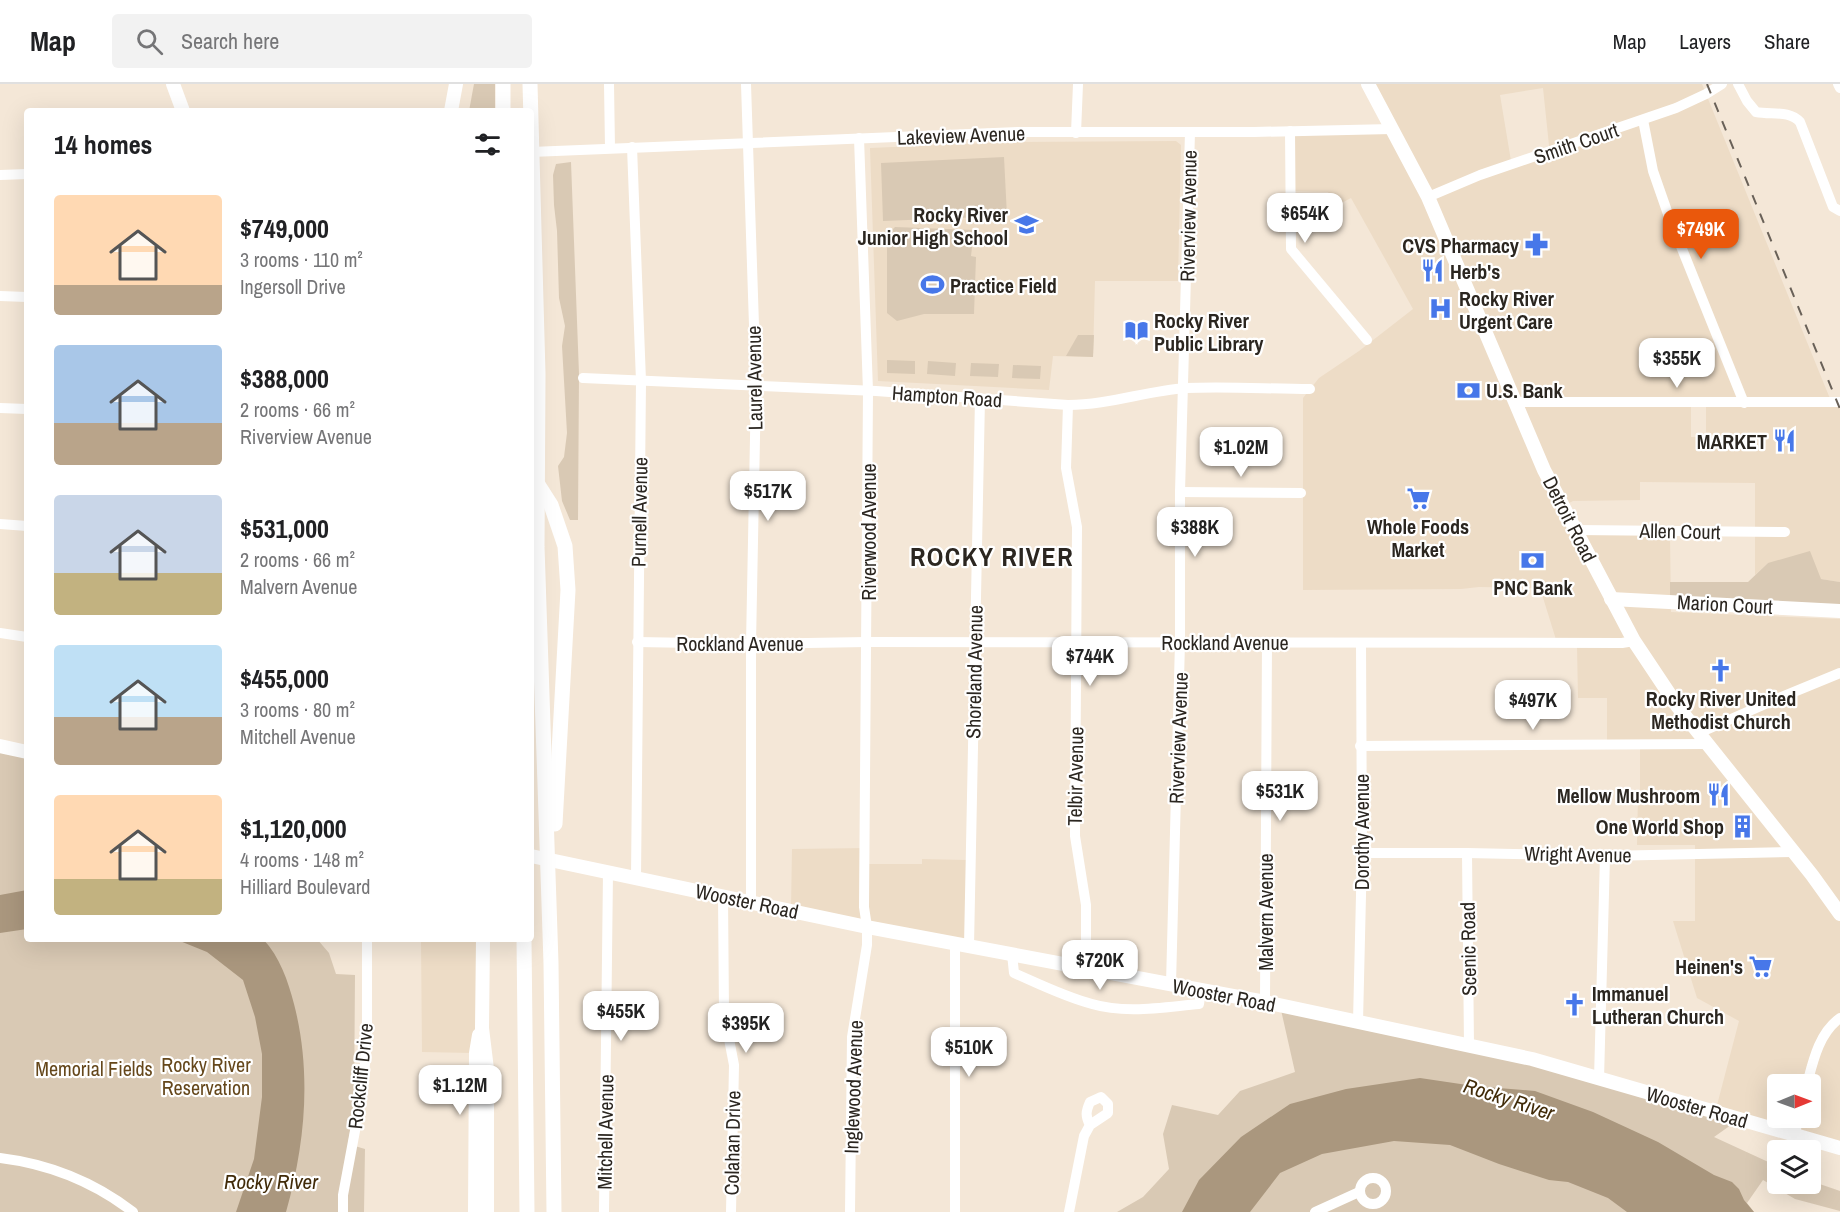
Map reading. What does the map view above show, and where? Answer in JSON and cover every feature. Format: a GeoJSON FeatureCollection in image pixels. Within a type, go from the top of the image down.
{"type":"FeatureCollection","features":[{"type":"Feature","properties":{"kind":"highway"},"geometry":{"type":"LineString","coordinates":[[503,84],[503,108]]}},
{"type":"Feature","properties":{"kind":"highway"},"geometry":{"type":"LineString","coordinates":[[530,84],[531,108]]}},
{"type":"Feature","properties":{"kind":"highway"},"geometry":{"type":"LineString","coordinates":[[534,229],[538,374],[537,547],[550,923],[554,1212]]}},
{"type":"Feature","properties":{"kind":"highway"},"geometry":{"type":"LineString","coordinates":[[534,479],[551,505],[565,546],[568,590],[550,923]]}},
{"type":"Feature","properties":{"kind":"highway"},"geometry":{"type":"LineString","coordinates":[[522,942],[527,1212]]}},
{"type":"Feature","properties":{"kind":"main road"},"geometry":{"type":"LineString","coordinates":[[173,84],[182,108]]}},
{"type":"Feature","properties":{"kind":"main road"},"geometry":{"type":"LineString","coordinates":[[452,108],[456,84]]}},
{"type":"Feature","properties":{"kind":"main road","name":"Detroit Road"},"geometry":{"type":"LineString","coordinates":[[1368,84],[1428,197],[1544,470],[1634,641],[1665,689],[1840,914]]}},
{"type":"Feature","properties":{"kind":"main road","name":"Marion Court"},"geometry":{"type":"LineString","coordinates":[[1611,599],[1840,611]]}},
{"type":"Feature","properties":{"kind":"main road"},"geometry":{"type":"LineString","coordinates":[[0,746],[24,751]]}},
{"type":"Feature","properties":{"kind":"main road","name":"Wooster Road"},"geometry":{"type":"LineString","coordinates":[[534,857],[867,927],[1265,1002],[1532,1059],[1840,1148]]}},
{"type":"Feature","properties":{"kind":"main road"},"geometry":{"type":"LineString","coordinates":[[483,942],[482,1028],[487,1069],[487,1212]]}},
{"type":"Feature","properties":{"kind":"main road"},"geometry":{"type":"LineString","coordinates":[[475,1212],[476,1053],[478,1036],[482,1028]]}},
{"type":"Feature","properties":{"kind":"street"},"geometry":{"type":"LineString","coordinates":[[609,84],[610,148]]}},
{"type":"Feature","properties":{"kind":"street","name":"Laurel Avenue"},"geometry":{"type":"LineString","coordinates":[[746,84],[756,386],[751,644],[751,902]]}},
{"type":"Feature","properties":{"kind":"street"},"geometry":{"type":"LineString","coordinates":[[1076,133],[1078,84]]}},
{"type":"Feature","properties":{"kind":"street","name":"Smith Court"},"geometry":{"type":"LineString","coordinates":[[1428,197],[1480,175],[1676,108],[1722,84]]}},
{"type":"Feature","properties":{"kind":"street"},"geometry":{"type":"LineString","coordinates":[[1738,84],[1756,112],[1787,114],[1794,116],[1800,122],[1833,207],[1840,211]]}},
{"type":"Feature","properties":{"kind":"street"},"geometry":{"type":"LineString","coordinates":[[1643,120],[1653,171],[1744,403]]}},
{"type":"Feature","properties":{"kind":"street","name":"Lakeview Avenue"},"geometry":{"type":"LineString","coordinates":[[534,152],[1019,132],[1392,129]]}},
{"type":"Feature","properties":{"kind":"street"},"geometry":{"type":"LineString","coordinates":[[1290,131],[1291,249],[1367,340]]}},
{"type":"Feature","properties":{"kind":"street","name":"Riverview Avenue"},"geometry":{"type":"LineString","coordinates":[[1171,984],[1180,642],[1180,492],[1190,132]]}},
{"type":"Feature","properties":{"kind":"street","name":"Riverwood Avenue"},"geometry":{"type":"LineString","coordinates":[[859,138],[868,391],[864,907],[867,927]]}},
{"type":"Feature","properties":{"kind":"street","name":"Purnell Avenue"},"geometry":{"type":"LineString","coordinates":[[632,147],[641,381],[636,878]]}},
{"type":"Feature","properties":{"kind":"street"},"geometry":{"type":"LineString","coordinates":[[0,175],[24,174]]}},
{"type":"Feature","properties":{"kind":"street"},"geometry":{"type":"LineString","coordinates":[[0,296],[24,297]]}},
{"type":"Feature","properties":{"kind":"street","name":"Hampton Road"},"geometry":{"type":"LineString","coordinates":[[583,378],[868,391],[1068,405],[1094,405],[1126,397],[1184,388],[1310,389]]}},
{"type":"Feature","properties":{"kind":"street","name":"Shoreland Avenue"},"geometry":{"type":"LineString","coordinates":[[955,1212],[962,945],[975,643],[980,398]]}},
{"type":"Feature","properties":{"kind":"street"},"geometry":{"type":"LineString","coordinates":[[1514,402],[1840,402]]}},
{"type":"Feature","properties":{"kind":"street","name":"Telbir Avenue"},"geometry":{"type":"LineString","coordinates":[[1068,405],[1066,468],[1077,526],[1075,836],[1086,905],[1086,968]]}},
{"type":"Feature","properties":{"kind":"street"},"geometry":{"type":"LineString","coordinates":[[0,408],[24,410]]}},
{"type":"Feature","properties":{"kind":"street"},"geometry":{"type":"LineString","coordinates":[[1180,492],[1301,492]]}},
{"type":"Feature","properties":{"kind":"street"},"geometry":{"type":"LineString","coordinates":[[0,525],[24,526]]}},
{"type":"Feature","properties":{"kind":"street","name":"Allen Court"},"geometry":{"type":"LineString","coordinates":[[1576,530],[1785,532]]}},
{"type":"Feature","properties":{"kind":"street"},"geometry":{"type":"LineString","coordinates":[[0,633],[24,637]]}},
{"type":"Feature","properties":{"kind":"street","name":"Rockland Avenue"},"geometry":{"type":"LineString","coordinates":[[637,642],[751,644],[867,642],[1622,643],[1634,641]]}},
{"type":"Feature","properties":{"kind":"street","name":"Malvern Avenue"},"geometry":{"type":"LineString","coordinates":[[1265,1002],[1268,642]]}},
{"type":"Feature","properties":{"kind":"street","name":"Dorothy Avenue"},"geometry":{"type":"LineString","coordinates":[[1358,1022],[1362,854],[1361,643]]}},
{"type":"Feature","properties":{"kind":"street"},"geometry":{"type":"LineString","coordinates":[[1360,746],[1703,739],[1779,698],[1840,673]]}},
{"type":"Feature","properties":{"kind":"street","name":"Wright Avenue"},"geometry":{"type":"LineString","coordinates":[[1362,854],[1467,853],[1605,856],[1793,852]]}},
{"type":"Feature","properties":{"kind":"street","name":"Scenic Road"},"geometry":{"type":"LineString","coordinates":[[1467,853],[1469,1046]]}},
{"type":"Feature","properties":{"kind":"street"},"geometry":{"type":"LineString","coordinates":[[1599,1079],[1605,856]]}},
{"type":"Feature","properties":{"kind":"street","name":"Mitchell Avenue"},"geometry":{"type":"LineString","coordinates":[[604,1212],[608,872]]}},
{"type":"Feature","properties":{"kind":"street","name":"Colahan Drive"},"geometry":{"type":"LineString","coordinates":[[723,896],[724,1013],[734,1065],[731,1212]]}},
{"type":"Feature","properties":{"kind":"street","name":"Inglewood Avenue"},"geometry":{"type":"LineString","coordinates":[[850,1212],[852,1037],[867,945],[867,927]]}},
{"type":"Feature","properties":{"kind":"street","name":"Rockcliff Drive"},"geometry":{"type":"LineString","coordinates":[[343,1212],[343,1195],[363,1092],[367,1039],[366,942]]}},
{"type":"Feature","properties":{"kind":"street"},"geometry":{"type":"LineString","coordinates":[[1012,954],[1014,973],[1054,991],[1094,1005],[1135,1009],[1199,1004],[1201,990]]}},
{"type":"Feature","properties":{"kind":"street"},"geometry":{"type":"LineString","coordinates":[[1810,1074],[1820,1042],[1828,1029],[1840,1018]]}},
{"type":"Feature","properties":{"kind":"street"},"geometry":{"type":"LineString","coordinates":[[1069,1212],[1084,1136],[1090,1125]]}},
{"type":"Feature","properties":{"kind":"street"},"geometry":{"type":"LineString","coordinates":[[1794,1135],[1796,1128]]}},
{"type":"Feature","properties":{"kind":"street"},"geometry":{"type":"LineString","coordinates":[[0,1158],[47,1167],[80,1179],[116,1199],[133,1212]]}},
{"type":"Feature","properties":{"kind":"street"},"geometry":{"type":"LineString","coordinates":[[1315,1212],[1359,1192]]}},
{"type":"Feature","properties":{"kind":"shaded area"},"geometry":{"type":"Polygon","coordinates":[[[1363,84],[1702,84],[1833,406],[1840,406],[1840,582],[1821,579],[1768,563],[1755,575],[1755,483],[1640,482],[1640,500],[1573,501],[1567,504],[1580,533],[1670,534],[1671,612],[1840,619],[1840,1143],[1785,1128],[1821,1128],[1821,1074],[1767,1074],[1767,1123],[1716,1109],[1739,1021],[1697,998],[1673,921],[1695,921],[1695,845],[1637,845],[1640,748],[1607,748],[1607,698],[1578,698],[1577,646],[1558,646],[1540,588],[1303,590],[1303,398],[1319,378],[1359,351],[1413,309],[1351,198],[1336,206],[1328,192],[1288,191],[1288,135],[1389,133],[1363,84]],[[1543,88],[1500,95],[1512,167],[1550,155],[1543,88]],[[1691,401],[1691,437],[1706,437],[1706,401],[1691,401]]]}},
{"type":"Feature","properties":{"kind":"shaded area","name":"Rocky River Junior High School"},"geometry":{"type":"Polygon","coordinates":[[[1176,141],[1181,145],[1178,281],[1095,281],[1093,357],[1053,356],[1049,390],[878,381],[870,148],[1010,142],[1176,141]]]}},
{"type":"Feature","properties":{"kind":"shaded area"},"geometry":{"type":"Polygon","coordinates":[[[868,848],[868,864],[922,864],[922,859],[967,860],[966,943],[791,908],[792,849],[868,848]]]}},
{"type":"Feature","properties":{"kind":"shaded area"},"geometry":{"type":"Polygon","coordinates":[[[421,942],[478,942],[479,1029],[472,1053],[422,1052],[421,942]]]}},
{"type":"Feature","properties":{"kind":"green space"},"geometry":{"type":"Polygon","coordinates":[[[474,84],[495,84],[495,108],[470,108],[474,84]]]}},
{"type":"Feature","properties":{"kind":"green space"},"geometry":{"type":"Polygon","coordinates":[[[1004,157],[1007,216],[883,221],[881,163],[1004,157]]]}},
{"type":"Feature","properties":{"kind":"green space"},"geometry":{"type":"Polygon","coordinates":[[[571,162],[579,374],[578,520],[570,520],[562,501],[558,466],[564,457],[567,433],[562,346],[565,326],[559,298],[553,175],[556,164],[571,162]]]}},
{"type":"Feature","properties":{"kind":"green space","name":"Practice Field"},"geometry":{"type":"Polygon","coordinates":[[[895,227],[974,230],[971,256],[976,257],[974,314],[924,314],[897,321],[887,313],[887,235],[895,227]]]}},
{"type":"Feature","properties":{"kind":"green space"},"geometry":{"type":"Polygon","coordinates":[[[1078,335],[1094,335],[1093,357],[1066,356],[1078,335]]]}},
{"type":"Feature","properties":{"kind":"green space"},"geometry":{"type":"Polygon","coordinates":[[[887,360],[915,361],[915,374],[887,373],[887,360]]]}},
{"type":"Feature","properties":{"kind":"green space"},"geometry":{"type":"Polygon","coordinates":[[[928,361],[956,363],[955,376],[927,374],[928,361]]]}},
{"type":"Feature","properties":{"kind":"green space"},"geometry":{"type":"Polygon","coordinates":[[[971,363],[999,364],[998,377],[970,376],[971,363]]]}},
{"type":"Feature","properties":{"kind":"green space"},"geometry":{"type":"Polygon","coordinates":[[[1013,365],[1041,366],[1040,379],[1012,378],[1013,365]]]}},
{"type":"Feature","properties":{"kind":"green space"},"geometry":{"type":"Polygon","coordinates":[[[1810,551],[1821,579],[1840,582],[1840,607],[1670,596],[1670,582],[1748,582],[1768,563],[1810,551]]]}},
{"type":"Feature","properties":{"kind":"green space","name":"Rocky River Reservation"},"geometry":{"type":"Polygon","coordinates":[[[0,747],[24,753],[24,942],[320,942],[329,953],[336,974],[355,975],[354,1107],[348,1144],[365,1149],[364,1212],[0,1212],[0,747]]]}},
{"type":"Feature","properties":{"kind":"green space"},"geometry":{"type":"Polygon","coordinates":[[[1281,1010],[1523,1056],[1738,1120],[1714,1137],[1767,1161],[1767,1182],[1763,1180],[1747,1203],[1754,1212],[1117,1212],[1143,1197],[1169,1169],[1163,1134],[1172,1105],[1218,1115],[1240,1091],[1295,1072],[1281,1010]]]}},
{"type":"Feature","properties":{"kind":"green space"},"geometry":{"type":"Polygon","coordinates":[[[1821,1184],[1840,1191],[1840,1211],[1795,1199],[1787,1194],[1821,1194],[1821,1184]]]}},
{"type":"Feature","properties":{"kind":"water"},"geometry":{"type":"Polygon","coordinates":[[[24,891],[24,929],[0,933],[0,895],[24,891]]]}},
{"type":"Feature","properties":{"kind":"water","name":"Rocky River"},"geometry":{"type":"Polygon","coordinates":[[[182,942],[265,942],[283,970],[292,995],[303,1056],[304,1109],[298,1161],[286,1212],[236,1212],[254,1159],[262,1097],[262,1054],[255,1017],[243,980],[207,952],[182,942]]]}},
{"type":"Feature","properties":{"kind":"water"},"geometry":{"type":"Polygon","coordinates":[[[1420,1078],[1474,1086],[1535,1091],[1593,1112],[1658,1142],[1714,1175],[1732,1182],[1754,1212],[1627,1212],[1608,1198],[1568,1182],[1549,1180],[1450,1145],[1394,1141],[1322,1154],[1280,1173],[1250,1212],[1182,1212],[1199,1180],[1241,1137],[1290,1104],[1346,1089],[1420,1078]]]}},
{"type":"Feature","properties":{"kind":"railway"},"geometry":{"type":"LineString","coordinates":[[1707,84],[1840,409]]}},
{"type":"Feature","properties":{"kind":"place","name":"Rocky River Junior High School"},"geometry":{"type":"Point","coordinates":[1026,225]}},
{"type":"Feature","properties":{"kind":"place","name":"CVS Pharmacy"},"geometry":{"type":"Point","coordinates":[1537,245]}},
{"type":"Feature","properties":{"kind":"place","name":"Herb's"},"geometry":{"type":"Point","coordinates":[1432,271]}},
{"type":"Feature","properties":{"kind":"place","name":"Practice Field"},"geometry":{"type":"Point","coordinates":[932,285]}},
{"type":"Feature","properties":{"kind":"place","name":"Rocky River Urgent Care"},"geometry":{"type":"Point","coordinates":[1441,309]}},
{"type":"Feature","properties":{"kind":"place","name":"Rocky River Public Library"},"geometry":{"type":"Point","coordinates":[1136,331]}},
{"type":"Feature","properties":{"kind":"place","name":"U.S. Bank"},"geometry":{"type":"Point","coordinates":[1468,390]}},
{"type":"Feature","properties":{"kind":"place","name":"MARKET"},"geometry":{"type":"Point","coordinates":[1785,441]}},
{"type":"Feature","properties":{"kind":"place","name":"Whole Foods Market"},"geometry":{"type":"Point","coordinates":[1418,498]}},
{"type":"Feature","properties":{"kind":"place","name":"PNC Bank"},"geometry":{"type":"Point","coordinates":[1533,560]}},
{"type":"Feature","properties":{"kind":"place","name":"Rocky River United Methodist Church"},"geometry":{"type":"Point","coordinates":[1721,671]}},
{"type":"Feature","properties":{"kind":"place","name":"Mellow Mushroom"},"geometry":{"type":"Point","coordinates":[1718,795]}},
{"type":"Feature","properties":{"kind":"place","name":"One World Shop"},"geometry":{"type":"Point","coordinates":[1742,826]}},
{"type":"Feature","properties":{"kind":"place","name":"Heinen's"},"geometry":{"type":"Point","coordinates":[1761,966]}},
{"type":"Feature","properties":{"kind":"place","name":"Immanuel Lutheran Church"},"geometry":{"type":"Point","coordinates":[1574,1004]}},
{"type":"Feature","properties":{"kind":"district","name":"ROCKY RIVER"},"geometry":{"type":"Point","coordinates":[992,556]}},
{"type":"Feature","properties":{"kind":"park label","name":"Memorial Fields"},"geometry":{"type":"Point","coordinates":[94,1068]}}]}
